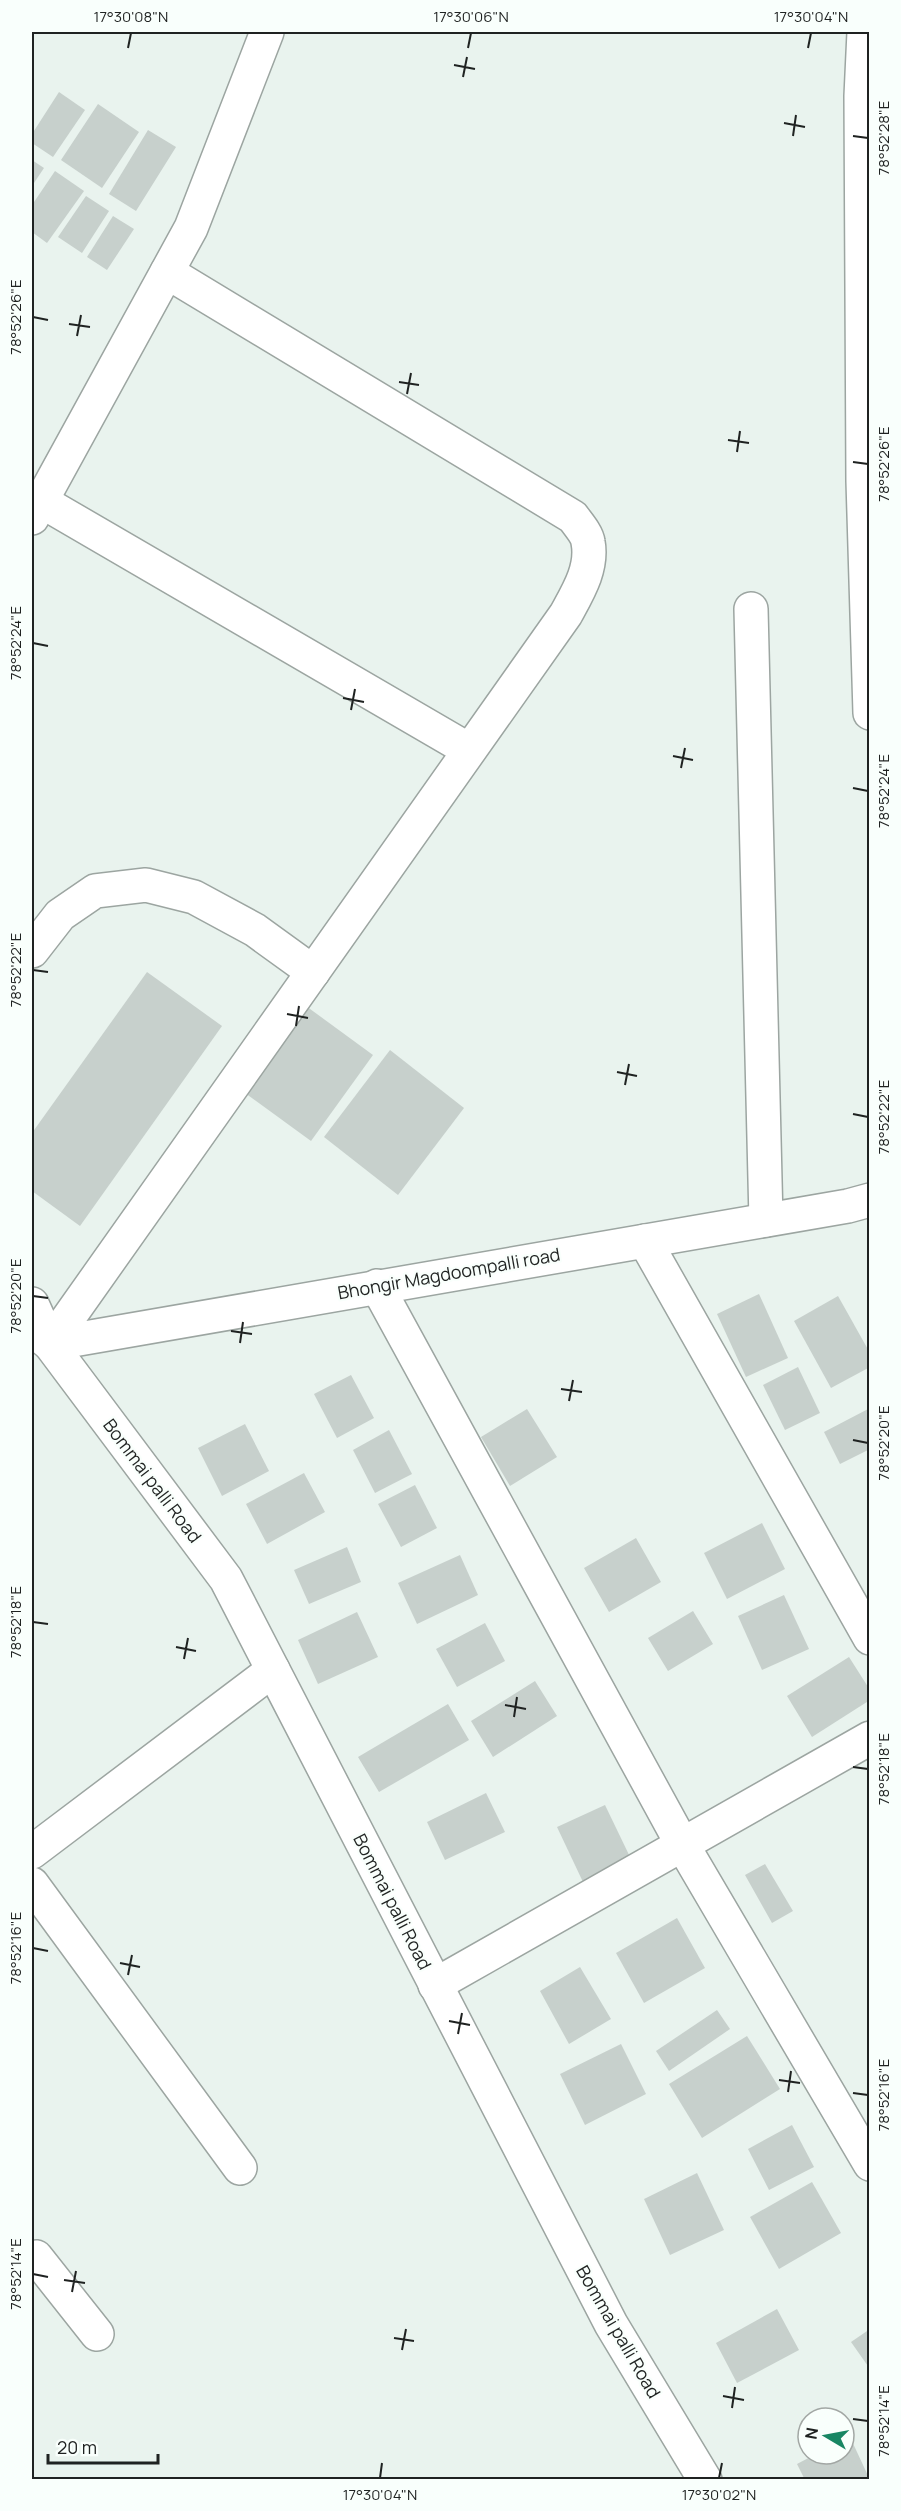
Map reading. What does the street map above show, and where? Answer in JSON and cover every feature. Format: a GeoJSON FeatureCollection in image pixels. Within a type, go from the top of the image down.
{"type":"FeatureCollection","features":[{"type":"Feature","properties":{"kind":"street"},"geometry":{"type":"LineString","coordinates":[[267,32],[191,228],[36,509],[469,750]]}},
{"type":"Feature","properties":{"kind":"street"},"geometry":{"type":"LineString","coordinates":[[864,32],[861,96],[863,469],[870,713]]}},
{"type":"Feature","properties":{"kind":"street"},"geometry":{"type":"LineString","coordinates":[[38,1337],[313,972],[571,605],[581,587],[588,563],[588,540],[573,518],[166,272]]}},
{"type":"Feature","properties":{"kind":"street"},"geometry":{"type":"LineString","coordinates":[[752,609],[766,1220]]}},
{"type":"Feature","properties":{"kind":"street"},"geometry":{"type":"LineString","coordinates":[[32,951],[60,915],[95,891],[146,885],[194,897],[255,930],[313,972]]}},
{"type":"Feature","properties":{"kind":"street","name":"Bhongir Magdoompalli road"},"geometry":{"type":"LineString","coordinates":[[38,1337],[377,1286],[848,1206],[870,1200]]}},
{"type":"Feature","properties":{"kind":"street"},"geometry":{"type":"LineString","coordinates":[[645,1240],[870,1638]]}},
{"type":"Feature","properties":{"kind":"street"},"geometry":{"type":"LineString","coordinates":[[377,1286],[682,1844],[870,2164]]}},
{"type":"Feature","properties":{"kind":"street","name":"Bommai palli Road"},"geometry":{"type":"LineString","coordinates":[[32,1304],[38,1337],[226,1579],[610,2324],[705,2480]]}},
{"type":"Feature","properties":{"kind":"street"},"geometry":{"type":"LineString","coordinates":[[32,1852],[273,1670]]}},
{"type":"Feature","properties":{"kind":"street"},"geometry":{"type":"LineString","coordinates":[[435,1985],[870,1738]]}},
{"type":"Feature","properties":{"kind":"street"},"geometry":{"type":"LineString","coordinates":[[32,1884],[240,2168]]}},
{"type":"Feature","properties":{"kind":"street"},"geometry":{"type":"LineString","coordinates":[[33,2259],[97,2334]]}},
{"type":"Feature","properties":{"kind":"building"},"geometry":{"type":"Polygon","coordinates":[[[59,92],[85,110],[53,157],[32,143],[32,134],[59,92]]]}},
{"type":"Feature","properties":{"kind":"building"},"geometry":{"type":"Polygon","coordinates":[[[98,104],[139,132],[102,188],[61,160],[98,104]]]}},
{"type":"Feature","properties":{"kind":"building"},"geometry":{"type":"Polygon","coordinates":[[[148,130],[176,147],[136,211],[109,194],[148,130]]]}},
{"type":"Feature","properties":{"kind":"building"},"geometry":{"type":"Polygon","coordinates":[[[32,160],[44,168],[32,186],[32,160]]]}},
{"type":"Feature","properties":{"kind":"building"},"geometry":{"type":"Polygon","coordinates":[[[55,171],[84,191],[47,243],[32,232],[32,205],[55,171]]]}},
{"type":"Feature","properties":{"kind":"building"},"geometry":{"type":"Polygon","coordinates":[[[86,196],[109,211],[82,253],[58,237],[86,196]]]}},
{"type":"Feature","properties":{"kind":"building"},"geometry":{"type":"Polygon","coordinates":[[[113,216],[134,229],[107,270],[87,257],[113,216]]]}},
{"type":"Feature","properties":{"kind":"building"},"geometry":{"type":"Polygon","coordinates":[[[147,972],[222,1026],[80,1226],[32,1191],[32,1133],[147,972]]]}},
{"type":"Feature","properties":{"kind":"building"},"geometry":{"type":"Polygon","coordinates":[[[306,1006],[373,1055],[311,1141],[245,1093],[306,1006]]]}},
{"type":"Feature","properties":{"kind":"building"},"geometry":{"type":"Polygon","coordinates":[[[390,1050],[464,1108],[398,1195],[324,1137],[390,1050]]]}},
{"type":"Feature","properties":{"kind":"building"},"geometry":{"type":"Polygon","coordinates":[[[759,1294],[788,1358],[746,1377],[717,1314],[759,1294]]]}},
{"type":"Feature","properties":{"kind":"building"},"geometry":{"type":"Polygon","coordinates":[[[838,1296],[870,1353],[870,1367],[831,1388],[794,1321],[838,1296]]]}},
{"type":"Feature","properties":{"kind":"building"},"geometry":{"type":"Polygon","coordinates":[[[798,1367],[820,1413],[785,1430],[763,1385],[798,1367]]]}},
{"type":"Feature","properties":{"kind":"building"},"geometry":{"type":"Polygon","coordinates":[[[351,1375],[374,1418],[337,1438],[314,1394],[351,1375]]]}},
{"type":"Feature","properties":{"kind":"building"},"geometry":{"type":"Polygon","coordinates":[[[870,1408],[870,1449],[840,1464],[824,1432],[870,1408]]]}},
{"type":"Feature","properties":{"kind":"building"},"geometry":{"type":"Polygon","coordinates":[[[527,1409],[557,1457],[510,1486],[481,1437],[527,1409]]]}},
{"type":"Feature","properties":{"kind":"building"},"geometry":{"type":"Polygon","coordinates":[[[245,1424],[269,1471],[222,1496],[198,1448],[245,1424]]]}},
{"type":"Feature","properties":{"kind":"building"},"geometry":{"type":"Polygon","coordinates":[[[389,1430],[412,1474],[375,1493],[353,1450],[389,1430]]]}},
{"type":"Feature","properties":{"kind":"building"},"geometry":{"type":"Polygon","coordinates":[[[304,1473],[325,1512],[267,1544],[246,1504],[304,1473]]]}},
{"type":"Feature","properties":{"kind":"building"},"geometry":{"type":"Polygon","coordinates":[[[415,1485],[437,1528],[401,1547],[378,1504],[415,1485]]]}},
{"type":"Feature","properties":{"kind":"building"},"geometry":{"type":"Polygon","coordinates":[[[762,1523],[785,1569],[727,1599],[704,1553],[762,1523]]]}},
{"type":"Feature","properties":{"kind":"building"},"geometry":{"type":"Polygon","coordinates":[[[636,1538],[661,1582],[609,1612],[584,1568],[636,1538]]]}},
{"type":"Feature","properties":{"kind":"building"},"geometry":{"type":"Polygon","coordinates":[[[347,1547],[361,1582],[309,1604],[294,1570],[347,1547]]]}},
{"type":"Feature","properties":{"kind":"building"},"geometry":{"type":"Polygon","coordinates":[[[460,1555],[478,1595],[417,1624],[398,1583],[460,1555]]]}},
{"type":"Feature","properties":{"kind":"building"},"geometry":{"type":"Polygon","coordinates":[[[784,1595],[809,1649],[762,1670],[738,1616],[784,1595]]]}},
{"type":"Feature","properties":{"kind":"building"},"geometry":{"type":"Polygon","coordinates":[[[693,1611],[713,1644],[668,1671],[648,1638],[693,1611]]]}},
{"type":"Feature","properties":{"kind":"building"},"geometry":{"type":"Polygon","coordinates":[[[357,1612],[378,1657],[318,1684],[298,1640],[357,1612]]]}},
{"type":"Feature","properties":{"kind":"building"},"geometry":{"type":"Polygon","coordinates":[[[485,1623],[505,1661],[457,1687],[436,1649],[485,1623]]]}},
{"type":"Feature","properties":{"kind":"building"},"geometry":{"type":"Polygon","coordinates":[[[849,1657],[870,1690],[870,1700],[812,1737],[787,1696],[849,1657]]]}},
{"type":"Feature","properties":{"kind":"building"},"geometry":{"type":"Polygon","coordinates":[[[535,1681],[557,1716],[493,1757],[471,1721],[535,1681]]]}},
{"type":"Feature","properties":{"kind":"building"},"geometry":{"type":"Polygon","coordinates":[[[448,1704],[469,1740],[379,1792],[358,1757],[448,1704]]]}},
{"type":"Feature","properties":{"kind":"building"},"geometry":{"type":"Polygon","coordinates":[[[486,1793],[505,1832],[445,1860],[427,1822],[486,1793]]]}},
{"type":"Feature","properties":{"kind":"building"},"geometry":{"type":"Polygon","coordinates":[[[605,1805],[631,1859],[583,1882],[557,1827],[605,1805]]]}},
{"type":"Feature","properties":{"kind":"building"},"geometry":{"type":"Polygon","coordinates":[[[765,1864],[793,1911],[772,1923],[745,1875],[765,1864]]]}},
{"type":"Feature","properties":{"kind":"building"},"geometry":{"type":"Polygon","coordinates":[[[677,1918],[705,1968],[644,2003],[616,1953],[677,1918]]]}},
{"type":"Feature","properties":{"kind":"building"},"geometry":{"type":"Polygon","coordinates":[[[580,1967],[611,2019],[569,2044],[540,1991],[580,1967]]]}},
{"type":"Feature","properties":{"kind":"building"},"geometry":{"type":"Polygon","coordinates":[[[717,2010],[730,2029],[669,2071],[656,2051],[717,2010]]]}},
{"type":"Feature","properties":{"kind":"building"},"geometry":{"type":"Polygon","coordinates":[[[747,2036],[780,2089],[702,2138],[669,2084],[747,2036]]]}},
{"type":"Feature","properties":{"kind":"building"},"geometry":{"type":"Polygon","coordinates":[[[621,2044],[646,2094],[585,2125],[560,2074],[621,2044]]]}},
{"type":"Feature","properties":{"kind":"building"},"geometry":{"type":"Polygon","coordinates":[[[792,2125],[814,2167],[769,2190],[748,2149],[792,2125]]]}},
{"type":"Feature","properties":{"kind":"building"},"geometry":{"type":"Polygon","coordinates":[[[697,2173],[724,2230],[670,2255],[644,2199],[697,2173]]]}},
{"type":"Feature","properties":{"kind":"building"},"geometry":{"type":"Polygon","coordinates":[[[812,2182],[841,2233],[779,2269],[750,2217],[812,2182]]]}},
{"type":"Feature","properties":{"kind":"building"},"geometry":{"type":"Polygon","coordinates":[[[777,2309],[799,2350],[737,2383],[716,2343],[777,2309]]]}},
{"type":"Feature","properties":{"kind":"building"},"geometry":{"type":"Polygon","coordinates":[[[870,2329],[870,2369],[851,2342],[870,2329]]]}},
{"type":"Feature","properties":{"kind":"building"},"geometry":{"type":"Polygon","coordinates":[[[856,2450],[870,2480],[805,2480],[798,2466],[856,2466],[856,2450]]]}}]}
